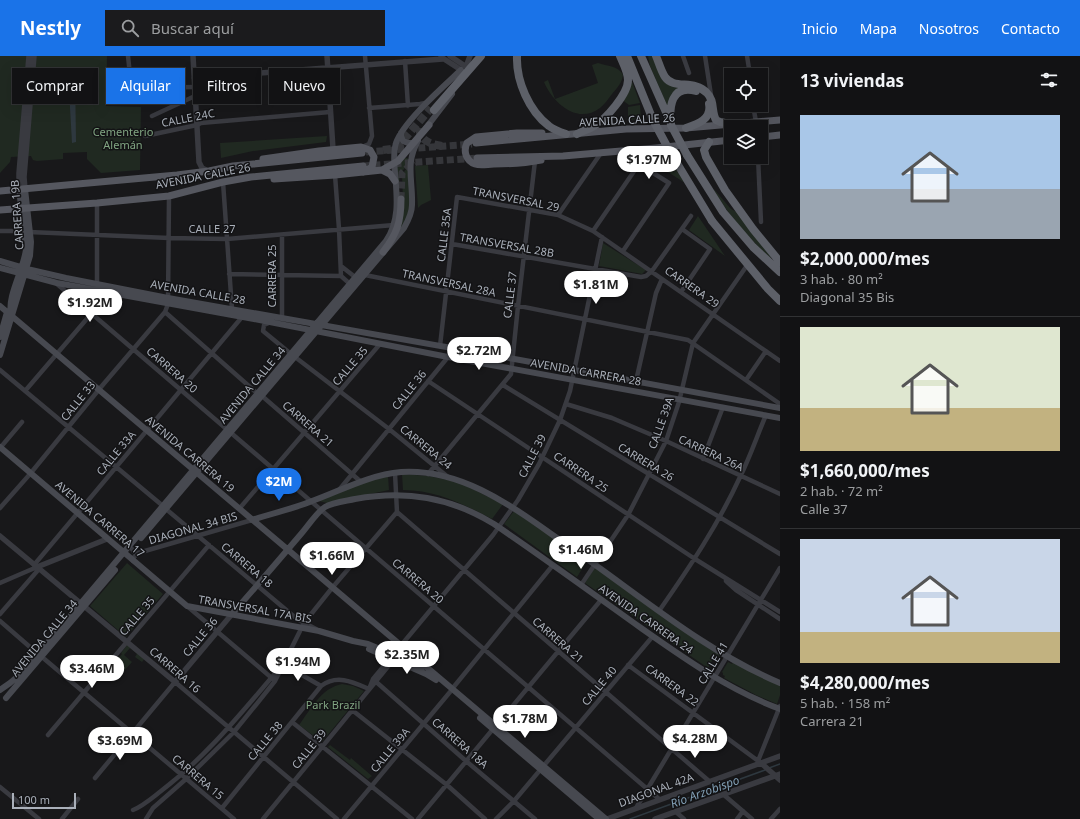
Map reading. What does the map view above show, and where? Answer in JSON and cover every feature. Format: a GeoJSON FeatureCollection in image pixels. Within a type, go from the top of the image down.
{"type":"FeatureCollection","features":[{"type":"Feature","properties":{"kind":"highway"},"geometry":{"type":"LineString","coordinates":[[432,106],[474,56]]}},
{"type":"Feature","properties":{"kind":"highway"},"geometry":{"type":"LineString","coordinates":[[466,66],[481,56]]}},
{"type":"Feature","properties":{"kind":"highway"},"geometry":{"type":"LineString","coordinates":[[466,66],[485,56]]}},
{"type":"Feature","properties":{"kind":"highway"},"geometry":{"type":"LineString","coordinates":[[517,56],[522,88],[531,105],[548,126],[566,134]]}},
{"type":"Feature","properties":{"kind":"highway"},"geometry":{"type":"LineString","coordinates":[[577,134],[595,126],[603,120],[611,111],[625,89],[627,74],[620,56]]}},
{"type":"Feature","properties":{"kind":"highway"},"geometry":{"type":"LineString","coordinates":[[628,56],[643,96],[669,150],[712,221],[780,301]]}},
{"type":"Feature","properties":{"kind":"highway"},"geometry":{"type":"LineString","coordinates":[[641,56],[671,125],[723,212],[753,247],[780,272]]}},
{"type":"Feature","properties":{"kind":"highway"},"geometry":{"type":"LineString","coordinates":[[646,56],[648,74]]}},
{"type":"Feature","properties":{"kind":"highway"},"geometry":{"type":"LineString","coordinates":[[656,56],[664,75],[669,81],[678,84],[697,86],[707,92],[712,99],[716,119],[724,123]]}},
{"type":"Feature","properties":{"kind":"highway"},"geometry":{"type":"LineString","coordinates":[[671,125],[670,116],[672,102],[678,93],[696,90],[702,94],[709,105],[708,114],[700,122],[686,128]]}},
{"type":"Feature","properties":{"kind":"highway"},"geometry":{"type":"LineString","coordinates":[[709,142],[704,150],[706,157],[725,190],[753,229],[780,262]]}},
{"type":"Feature","properties":{"kind":"highway"},"geometry":{"type":"LineString","coordinates":[[748,264],[780,294]]}},
{"type":"Feature","properties":{"kind":"main road","name":"AVENIDA CALLE 34"},"geometry":{"type":"LineString","coordinates":[[6,698],[40,655],[229,431],[320,324],[399,235],[408,220],[412,204],[411,156],[428,125],[447,102],[466,66]]}},
{"type":"Feature","properties":{"kind":"main road","name":"AVENIDA CALLE 34"},"geometry":{"type":"LineString","coordinates":[[320,324],[350,284],[386,241],[394,225],[397,206],[394,148],[402,131],[432,106]]}},
{"type":"Feature","properties":{"kind":"main road","name":"AVENIDA CALLE 26"},"geometry":{"type":"LineString","coordinates":[[768,121],[780,120]]}},
{"type":"Feature","properties":{"kind":"main road"},"geometry":{"type":"LineString","coordinates":[[382,170],[394,165],[428,125]]}},
{"type":"Feature","properties":{"kind":"main road","name":"AVENIDA CALLE 26"},"geometry":{"type":"LineString","coordinates":[[476,144],[566,134],[724,125]]}},
{"type":"Feature","properties":{"kind":"main road"},"geometry":{"type":"LineString","coordinates":[[402,131],[400,136],[403,141],[408,143],[414,142]]}},
{"type":"Feature","properties":{"kind":"main road"},"geometry":{"type":"LineString","coordinates":[[563,156],[520,163],[475,164],[467,157],[465,146],[469,140],[476,137],[528,132],[566,134]]}},
{"type":"Feature","properties":{"kind":"main road"},"geometry":{"type":"LineString","coordinates":[[768,136],[780,135]]}},
{"type":"Feature","properties":{"kind":"main road"},"geometry":{"type":"LineString","coordinates":[[477,158],[563,156],[724,141]]}},
{"type":"Feature","properties":{"kind":"main road"},"geometry":{"type":"LineString","coordinates":[[224,182],[335,175],[372,166],[374,157],[370,150],[333,149],[266,158],[233,166]]}},
{"type":"Feature","properties":{"kind":"main road","name":"AVENIDA CALLE 26"},"geometry":{"type":"LineString","coordinates":[[0,191],[209,171],[233,166],[362,150]]}},
{"type":"Feature","properties":{"kind":"main road","name":"AVENIDA CALLE 26"},"geometry":{"type":"LineString","coordinates":[[0,210],[169,196],[224,182],[251,177],[364,169]]}},
{"type":"Feature","properties":{"kind":"main road"},"geometry":{"type":"LineString","coordinates":[[364,169],[382,170],[390,174],[395,181]]}},
{"type":"Feature","properties":{"kind":"main road","name":"CARRERA 19B"},"geometry":{"type":"LineString","coordinates":[[9,314],[10,304],[31,250],[27,232],[22,189]]}},
{"type":"Feature","properties":{"kind":"main road"},"geometry":{"type":"LineString","coordinates":[[383,252],[391,241],[398,226],[401,199]]}},
{"type":"Feature","properties":{"kind":"main road","name":"AVENIDA CALLE 28"},"geometry":{"type":"LineString","coordinates":[[0,261],[97,287],[242,317],[315,330]]}},
{"type":"Feature","properties":{"kind":"main road","name":"AVENIDA CALLE 28"},"geometry":{"type":"LineString","coordinates":[[0,268],[57,283],[97,287],[109,293],[232,309],[320,324]]}},
{"type":"Feature","properties":{"kind":"main road","name":"AVENIDA CARRERA 19"},"geometry":{"type":"LineString","coordinates":[[0,306],[401,646],[428,672],[494,728],[606,819]]}},
{"type":"Feature","properties":{"kind":"main road"},"geometry":{"type":"LineString","coordinates":[[0,336],[1,330],[9,314]]}},
{"type":"Feature","properties":{"kind":"main road"},"geometry":{"type":"LineString","coordinates":[[0,355],[9,314]]}},
{"type":"Feature","properties":{"kind":"main road","name":"AVENIDA CARRERA 28"},"geometry":{"type":"LineString","coordinates":[[320,324],[780,408]]}},
{"type":"Feature","properties":{"kind":"main road","name":"AVENIDA CARRERA 28"},"geometry":{"type":"LineString","coordinates":[[315,330],[448,357],[780,418]]}},
{"type":"Feature","properties":{"kind":"main road","name":"AVENIDA CARRERA 17"},"geometry":{"type":"LineString","coordinates":[[0,448],[187,606]]}},
{"type":"Feature","properties":{"kind":"main road","name":"AVENIDA CARRERA 24"},"geometry":{"type":"LineString","coordinates":[[252,520],[311,502],[338,490],[382,475],[408,472],[428,474],[451,479],[476,488],[513,508],[595,564],[692,634],[727,656],[763,676],[780,683]]}},
{"type":"Feature","properties":{"kind":"main road","name":"AVENIDA CARRERA 24"},"geometry":{"type":"LineString","coordinates":[[321,511],[327,506],[350,500],[396,495],[430,498],[451,504],[482,517],[714,678],[755,699],[780,708]]}},
{"type":"Feature","properties":{"kind":"main road","name":"AVENIDA CALLE 34"},"geometry":{"type":"LineString","coordinates":[[125,554],[132,549],[164,508]]}},
{"type":"Feature","properties":{"kind":"main road","name":"CALLE 36"},"geometry":{"type":"LineString","coordinates":[[232,614],[321,511]]}},
{"type":"Feature","properties":{"kind":"main road","name":"TRANSVERSAL 17A BIS"},"geometry":{"type":"LineString","coordinates":[[187,606],[302,625],[353,641],[428,672]]}},
{"type":"Feature","properties":{"kind":"main road","name":"AVENIDA CALLE 34"},"geometry":{"type":"LineString","coordinates":[[0,690],[17,678],[40,655]]}},
{"type":"Feature","properties":{"kind":"main road","name":"AVENIDA CARRERA 19"},"geometry":{"type":"LineString","coordinates":[[542,768],[599,819]]}},
{"type":"Feature","properties":{"kind":"street","name":"CARRERA 19B"},"geometry":{"type":"LineString","coordinates":[[22,189],[19,173],[29,56]]}},
{"type":"Feature","properties":{"kind":"street","name":"CARRERA 19B"},"geometry":{"type":"LineString","coordinates":[[22,189],[34,56]]}},
{"type":"Feature","properties":{"kind":"street"},"geometry":{"type":"LineString","coordinates":[[128,56],[130,80],[132,86],[137,89],[193,87]]}},
{"type":"Feature","properties":{"kind":"street"},"geometry":{"type":"LineString","coordinates":[[194,56],[194,68]]}},
{"type":"Feature","properties":{"kind":"street"},"geometry":{"type":"LineString","coordinates":[[327,56],[333,149]]}},
{"type":"Feature","properties":{"kind":"street"},"geometry":{"type":"LineString","coordinates":[[362,150],[372,139],[365,56]]}},
{"type":"Feature","properties":{"kind":"street"},"geometry":{"type":"LineString","coordinates":[[450,56],[466,66]]}},
{"type":"Feature","properties":{"kind":"street"},"geometry":{"type":"LineString","coordinates":[[455,56],[466,66]]}},
{"type":"Feature","properties":{"kind":"street"},"geometry":{"type":"LineString","coordinates":[[683,56],[688,73]]}},
{"type":"Feature","properties":{"kind":"street"},"geometry":{"type":"LineString","coordinates":[[705,56],[712,99]]}},
{"type":"Feature","properties":{"kind":"street"},"geometry":{"type":"LineString","coordinates":[[747,56],[749,68]]}},
{"type":"Feature","properties":{"kind":"street"},"geometry":{"type":"LineString","coordinates":[[261,72],[441,57],[466,66]]}},
{"type":"Feature","properties":{"kind":"street"},"geometry":{"type":"LineString","coordinates":[[405,61],[408,106]]}},
{"type":"Feature","properties":{"kind":"street"},"geometry":{"type":"LineString","coordinates":[[152,116],[193,97]]}},
{"type":"Feature","properties":{"kind":"street"},"geometry":{"type":"LineString","coordinates":[[196,104],[199,162],[202,168],[209,171]]}},
{"type":"Feature","properties":{"kind":"street"},"geometry":{"type":"LineString","coordinates":[[369,108],[421,104],[432,106]]}},
{"type":"Feature","properties":{"kind":"street","name":"CALLE 24C"},"geometry":{"type":"LineString","coordinates":[[145,136],[201,122],[330,112]]}},
{"type":"Feature","properties":{"kind":"street"},"geometry":{"type":"LineString","coordinates":[[558,215],[601,153]]}},
{"type":"Feature","properties":{"kind":"street","name":"CALLE 37"},"geometry":{"type":"LineString","coordinates":[[428,474],[510,376],[535,161]]}},
{"type":"Feature","properties":{"kind":"street"},"geometry":{"type":"LineString","coordinates":[[593,231],[639,164],[669,183],[623,251]]}},
{"type":"Feature","properties":{"kind":"street"},"geometry":{"type":"LineString","coordinates":[[758,164],[761,222]]}},
{"type":"Feature","properties":{"kind":"street"},"geometry":{"type":"LineString","coordinates":[[335,175],[341,276]]}},
{"type":"Feature","properties":{"kind":"street"},"geometry":{"type":"LineString","coordinates":[[224,182],[232,309]]}},
{"type":"Feature","properties":{"kind":"street"},"geometry":{"type":"LineString","coordinates":[[168,301],[169,196]]}},
{"type":"Feature","properties":{"kind":"street","name":"TRANSVERSAL 29"},"geometry":{"type":"LineString","coordinates":[[457,197],[558,215],[593,231]]}},
{"type":"Feature","properties":{"kind":"street","name":"CALLE 35A"},"geometry":{"type":"LineString","coordinates":[[440,346],[457,197]]}},
{"type":"Feature","properties":{"kind":"street"},"geometry":{"type":"LineString","coordinates":[[97,203],[97,287]]}},
{"type":"Feature","properties":{"kind":"street"},"geometry":{"type":"LineString","coordinates":[[652,271],[691,216]]}},
{"type":"Feature","properties":{"kind":"street","name":"CALLE 27"},"geometry":{"type":"LineString","coordinates":[[0,230],[169,238],[227,239],[394,225]]}},
{"type":"Feature","properties":{"kind":"street"},"geometry":{"type":"LineString","coordinates":[[681,292],[710,249],[682,229]]}},
{"type":"Feature","properties":{"kind":"street","name":"CARRERA 29"},"geometry":{"type":"LineString","coordinates":[[593,231],[780,360]]}},
{"type":"Feature","properties":{"kind":"street","name":"CARRERA 25"},"geometry":{"type":"LineString","coordinates":[[282,235],[282,318]]}},
{"type":"Feature","properties":{"kind":"street","name":"CALLE 39"},"geometry":{"type":"LineString","coordinates":[[263,819],[369,690],[374,680],[513,508],[524,490],[542,458],[566,404],[602,237]]}},
{"type":"Feature","properties":{"kind":"street","name":"TRANSVERSAL 28B"},"geometry":{"type":"LineString","coordinates":[[452,244],[524,258],[641,277],[646,276],[652,271]]}},
{"type":"Feature","properties":{"kind":"street","name":"CALLE 39A"},"geometry":{"type":"LineString","coordinates":[[581,586],[628,515],[666,441],[680,399],[693,343],[748,264]]}},
{"type":"Feature","properties":{"kind":"street"},"geometry":{"type":"LineString","coordinates":[[341,266],[355,278]]}},
{"type":"Feature","properties":{"kind":"street"},"geometry":{"type":"LineString","coordinates":[[229,274],[341,276],[350,284]]}},
{"type":"Feature","properties":{"kind":"street","name":"TRANSVERSAL 28A"},"geometry":{"type":"LineString","coordinates":[[365,275],[647,333],[688,340],[780,404]]}},
{"type":"Feature","properties":{"kind":"street"},"geometry":{"type":"LineString","coordinates":[[636,381],[656,293],[662,279]]}},
{"type":"Feature","properties":{"kind":"street","name":"CARRERA 20"},"geometry":{"type":"LineString","coordinates":[[57,283],[658,799]]}},
{"type":"Feature","properties":{"kind":"street"},"geometry":{"type":"LineString","coordinates":[[26,391],[109,293]]}},
{"type":"Feature","properties":{"kind":"street","name":"CALLE 33"},"geometry":{"type":"LineString","coordinates":[[0,508],[164,312],[168,301]]}},
{"type":"Feature","properties":{"kind":"street","name":"CARRERA 21"},"geometry":{"type":"LineString","coordinates":[[164,312],[360,482]]}},
{"type":"Feature","properties":{"kind":"street","name":"CALLE 33A"},"geometry":{"type":"LineString","coordinates":[[0,614],[77,514],[242,317]]}},
{"type":"Feature","properties":{"kind":"street","name":"CARRERA 24"},"geometry":{"type":"LineString","coordinates":[[271,322],[264,325],[263,331],[293,356],[389,428],[451,479]]}},
{"type":"Feature","properties":{"kind":"street","name":"CALLE 35"},"geometry":{"type":"LineString","coordinates":[[239,509],[380,344]]}},
{"type":"Feature","properties":{"kind":"street"},"geometry":{"type":"LineString","coordinates":[[746,380],[766,351]]}},
{"type":"Feature","properties":{"kind":"street","name":"CALLE 36"},"geometry":{"type":"LineString","coordinates":[[338,490],[448,357]]}},
{"type":"Feature","properties":{"kind":"street","name":"CARRERA 18"},"geometry":{"type":"LineString","coordinates":[[0,370],[257,585],[302,625]]}},
{"type":"Feature","properties":{"kind":"street","name":"CARRERA 25"},"geometry":{"type":"LineString","coordinates":[[428,382],[724,578],[761,599],[780,612]]}},
{"type":"Feature","properties":{"kind":"street","name":"CARRERA 26"},"geometry":{"type":"LineString","coordinates":[[503,386],[780,554]]}},
{"type":"Feature","properties":{"kind":"street","name":"CARRERA 26A"},"geometry":{"type":"LineString","coordinates":[[566,404],[612,418],[666,441],[740,477],[780,494]]}},
{"type":"Feature","properties":{"kind":"street"},"geometry":{"type":"LineString","coordinates":[[703,459],[723,407]]}},
{"type":"Feature","properties":{"kind":"street"},"geometry":{"type":"LineString","coordinates":[[659,611],[695,559],[720,518],[740,477],[766,415]]}},
{"type":"Feature","properties":{"kind":"street"},"geometry":{"type":"LineString","coordinates":[[0,448],[22,422]]}},
{"type":"Feature","properties":{"kind":"street"},"geometry":{"type":"LineString","coordinates":[[133,810],[184,777],[210,756],[233,733],[283,664],[302,625],[365,548],[397,512],[395,473]]}},
{"type":"Feature","properties":{"kind":"street","name":"CARRERA 21"},"geometry":{"type":"LineString","coordinates":[[397,512],[709,781]]}},
{"type":"Feature","properties":{"kind":"street","name":"DIAGONAL 34 BIS"},"geometry":{"type":"LineString","coordinates":[[133,561],[134,557],[138,553],[252,520]]}},
{"type":"Feature","properties":{"kind":"street","name":"CARRERA 16"},"geometry":{"type":"LineString","coordinates":[[0,536],[337,819]]}},
{"type":"Feature","properties":{"kind":"street"},"geometry":{"type":"LineString","coordinates":[[0,583],[107,539]]}},
{"type":"Feature","properties":{"kind":"street","name":"CALLE 35"},"geometry":{"type":"LineString","coordinates":[[48,735],[209,545]]}},
{"type":"Feature","properties":{"kind":"street","name":"DIAGONAL 34 BIS"},"geometry":{"type":"LineString","coordinates":[[132,549],[134,552],[138,553]]}},
{"type":"Feature","properties":{"kind":"street","name":"CALLE 39A"},"geometry":{"type":"LineString","coordinates":[[344,819],[552,566]]}},
{"type":"Feature","properties":{"kind":"street","name":"CALLE 41"},"geometry":{"type":"LineString","coordinates":[[636,808],[780,568]]}},
{"type":"Feature","properties":{"kind":"street","name":"CARRERA 25"},"geometry":{"type":"LineString","coordinates":[[724,578],[736,590],[780,619]]}},
{"type":"Feature","properties":{"kind":"street"},"geometry":{"type":"LineString","coordinates":[[418,819],[601,600]]}},
{"type":"Feature","properties":{"kind":"street"},"geometry":{"type":"LineString","coordinates":[[187,606],[273,679]]}},
{"type":"Feature","properties":{"kind":"street","name":"CALLE 36"},"geometry":{"type":"LineString","coordinates":[[95,778],[232,614]]}},
{"type":"Feature","properties":{"kind":"street","name":"CARRERA 15"},"geometry":{"type":"LineString","coordinates":[[0,621],[234,819]]}},
{"type":"Feature","properties":{"kind":"street","name":"CALLE 40"},"geometry":{"type":"LineString","coordinates":[[496,819],[514,801],[653,636]]}},
{"type":"Feature","properties":{"kind":"street"},"geometry":{"type":"LineString","coordinates":[[283,664],[321,686],[333,680],[344,680],[350,681],[369,690]]}},
{"type":"Feature","properties":{"kind":"street","name":"CARRERA 22"},"geometry":{"type":"LineString","coordinates":[[628,665],[778,776]]}},
{"type":"Feature","properties":{"kind":"street","name":"CARRERA 18A"},"geometry":{"type":"LineString","coordinates":[[374,680],[535,819]]}},
{"type":"Feature","properties":{"kind":"street","name":"CALLE 38"},"geometry":{"type":"LineString","coordinates":[[222,808],[321,686]]}},
{"type":"Feature","properties":{"kind":"street"},"geometry":{"type":"LineString","coordinates":[[146,819],[150,812],[206,752],[253,705]]}},
{"type":"Feature","properties":{"kind":"street"},"geometry":{"type":"LineString","coordinates":[[763,765],[780,708]]}},
{"type":"Feature","properties":{"kind":"street"},"geometry":{"type":"LineString","coordinates":[[352,710],[447,785],[485,819]]}},
{"type":"Feature","properties":{"kind":"street"},"geometry":{"type":"LineString","coordinates":[[292,722],[412,819]]}},
{"type":"Feature","properties":{"kind":"street"},"geometry":{"type":"LineString","coordinates":[[206,752],[210,756]]}},
{"type":"Feature","properties":{"kind":"street","name":"DIAGONAL 42A"},"geometry":{"type":"LineString","coordinates":[[606,819],[709,781],[763,765],[780,756]]}},
{"type":"Feature","properties":{"kind":"street"},"geometry":{"type":"LineString","coordinates":[[655,819],[778,776]]}},
{"type":"Feature","properties":{"kind":"street"},"geometry":{"type":"LineString","coordinates":[[0,787],[39,819]]}},
{"type":"Feature","properties":{"kind":"street"},"geometry":{"type":"LineString","coordinates":[[156,795],[161,801]]}},
{"type":"Feature","properties":{"kind":"street"},"geometry":{"type":"LineString","coordinates":[[724,795],[752,819]]}},
{"type":"Feature","properties":{"kind":"street"},"geometry":{"type":"LineString","coordinates":[[62,819],[78,799]]}},
{"type":"Feature","properties":{"kind":"street"},"geometry":{"type":"LineString","coordinates":[[771,819],[780,809]]}},
{"type":"Feature","properties":{"kind":"street"},"geometry":{"type":"LineString","coordinates":[[737,819],[743,811]]}},
{"type":"Feature","properties":{"kind":"street"},"geometry":{"type":"LineString","coordinates":[[676,812],[684,819]]}},
{"type":"Feature","properties":{"kind":"green space","name":"Cementerio Alemán"},"geometry":{"type":"Polygon","coordinates":[[[0,56],[107,56],[106,106],[141,107],[140,170],[101,173],[87,159],[87,152],[63,153],[63,159],[37,161],[33,160],[31,156],[11,157],[10,162],[0,173],[0,56]]]}},
{"type":"Feature","properties":{"kind":"green space"},"geometry":{"type":"Polygon","coordinates":[[[648,56],[655,56],[660,72],[687,86],[669,110],[650,66],[648,56]]]}},
{"type":"Feature","properties":{"kind":"green space"},"geometry":{"type":"Polygon","coordinates":[[[598,63],[616,68],[623,75],[619,85],[605,103],[591,113],[575,113],[567,109],[555,99],[598,83],[592,65],[598,63]]]}},
{"type":"Feature","properties":{"kind":"green space"},"geometry":{"type":"Polygon","coordinates":[[[628,71],[640,103],[629,105],[621,99],[628,71]]]}},
{"type":"Feature","properties":{"kind":"green space"},"geometry":{"type":"Polygon","coordinates":[[[548,80],[555,99],[548,90],[544,82],[548,80]]]}},
{"type":"Feature","properties":{"kind":"green space"},"geometry":{"type":"Polygon","coordinates":[[[640,105],[641,119],[628,120],[628,107],[640,105]]]}},
{"type":"Feature","properties":{"kind":"green space"},"geometry":{"type":"Polygon","coordinates":[[[327,136],[326,142],[253,151],[221,158],[220,143],[327,136]]]}},
{"type":"Feature","properties":{"kind":"green space"},"geometry":{"type":"Polygon","coordinates":[[[657,156],[673,165],[685,183],[657,165],[657,156]]]}},
{"type":"Feature","properties":{"kind":"green space"},"geometry":{"type":"Polygon","coordinates":[[[402,158],[408,158],[410,205],[406,220],[396,236],[403,200],[402,175],[406,169],[405,168],[402,171],[399,181],[400,206],[395,165],[402,158]]]}},
{"type":"Feature","properties":{"kind":"green space"},"geometry":{"type":"Polygon","coordinates":[[[428,165],[431,200],[418,208],[415,166],[428,165]]]}},
{"type":"Feature","properties":{"kind":"green space"},"geometry":{"type":"Polygon","coordinates":[[[713,188],[731,209],[737,212],[771,257],[770,259],[732,217],[713,188]]]}},
{"type":"Feature","properties":{"kind":"green space"},"geometry":{"type":"Polygon","coordinates":[[[698,216],[725,256],[689,230],[698,216]]]}},
{"type":"Feature","properties":{"kind":"green space"},"geometry":{"type":"Polygon","coordinates":[[[603,243],[646,270],[642,274],[599,266],[603,243]]]}},
{"type":"Feature","properties":{"kind":"green space"},"geometry":{"type":"Polygon","coordinates":[[[402,474],[428,476],[458,482],[503,504],[492,519],[460,503],[438,495],[427,492],[403,490],[402,474]]]}},
{"type":"Feature","properties":{"kind":"green space"},"geometry":{"type":"Polygon","coordinates":[[[388,476],[389,490],[327,503],[319,501],[362,482],[388,476]]]}},
{"type":"Feature","properties":{"kind":"green space"},"geometry":{"type":"Polygon","coordinates":[[[514,511],[587,561],[577,577],[504,524],[514,511]]]}},
{"type":"Feature","properties":{"kind":"green space"},"geometry":{"type":"Polygon","coordinates":[[[127,563],[163,594],[126,637],[90,606],[127,563]]]}},
{"type":"Feature","properties":{"kind":"green space"},"geometry":{"type":"Polygon","coordinates":[[[595,567],[721,656],[713,659],[708,668],[585,583],[595,567]]]}},
{"type":"Feature","properties":{"kind":"green space"},"geometry":{"type":"Polygon","coordinates":[[[128,644],[145,658],[142,662],[135,657],[137,654],[130,648],[124,655],[132,662],[124,671],[120,667],[116,666],[109,676],[105,673],[122,654],[121,653],[128,644]]]}},
{"type":"Feature","properties":{"kind":"green space"},"geometry":{"type":"Polygon","coordinates":[[[728,662],[732,664],[733,662],[780,685],[780,695],[777,704],[724,678],[725,676],[722,672],[728,662]]]}},
{"type":"Feature","properties":{"kind":"green space","name":"Park Brazil"},"geometry":{"type":"Polygon","coordinates":[[[342,684],[353,686],[364,691],[322,742],[299,725],[312,706],[322,695],[335,686],[342,684]]]}},
{"type":"Feature","properties":{"kind":"green space"},"geometry":{"type":"Polygon","coordinates":[[[330,745],[350,760],[351,758],[372,776],[368,779],[328,747],[330,745]]]}},
{"type":"Feature","properties":{"kind":"shaded area"},"geometry":{"type":"Polygon","coordinates":[[[70,104],[75,104],[76,142],[72,143],[70,104]]]}},
{"type":"Feature","properties":{"kind":"waterway","name":"Río Arzobispo"},"geometry":{"type":"LineString","coordinates":[[769,768],[780,764]]}},
{"type":"Feature","properties":{"kind":"waterway","name":"Río Arzobispo"},"geometry":{"type":"LineString","coordinates":[[630,819],[765,770]]}},
{"type":"Feature","properties":{"kind":"tunnel"},"geometry":{"type":"LineString","coordinates":[[383,150],[391,149],[400,144],[431,108]]}},
{"type":"Feature","properties":{"kind":"tunnel"},"geometry":{"type":"LineString","coordinates":[[420,128],[421,136],[427,142],[443,146]]}},
{"type":"Feature","properties":{"kind":"tunnel"},"geometry":{"type":"LineString","coordinates":[[366,152],[472,144]]}},
{"type":"Feature","properties":{"kind":"tunnel"},"geometry":{"type":"LineString","coordinates":[[363,166],[477,158]]}},
{"type":"Feature","properties":{"kind":"tunnel"},"geometry":{"type":"LineString","coordinates":[[401,199],[402,173],[415,163]]}}]}
